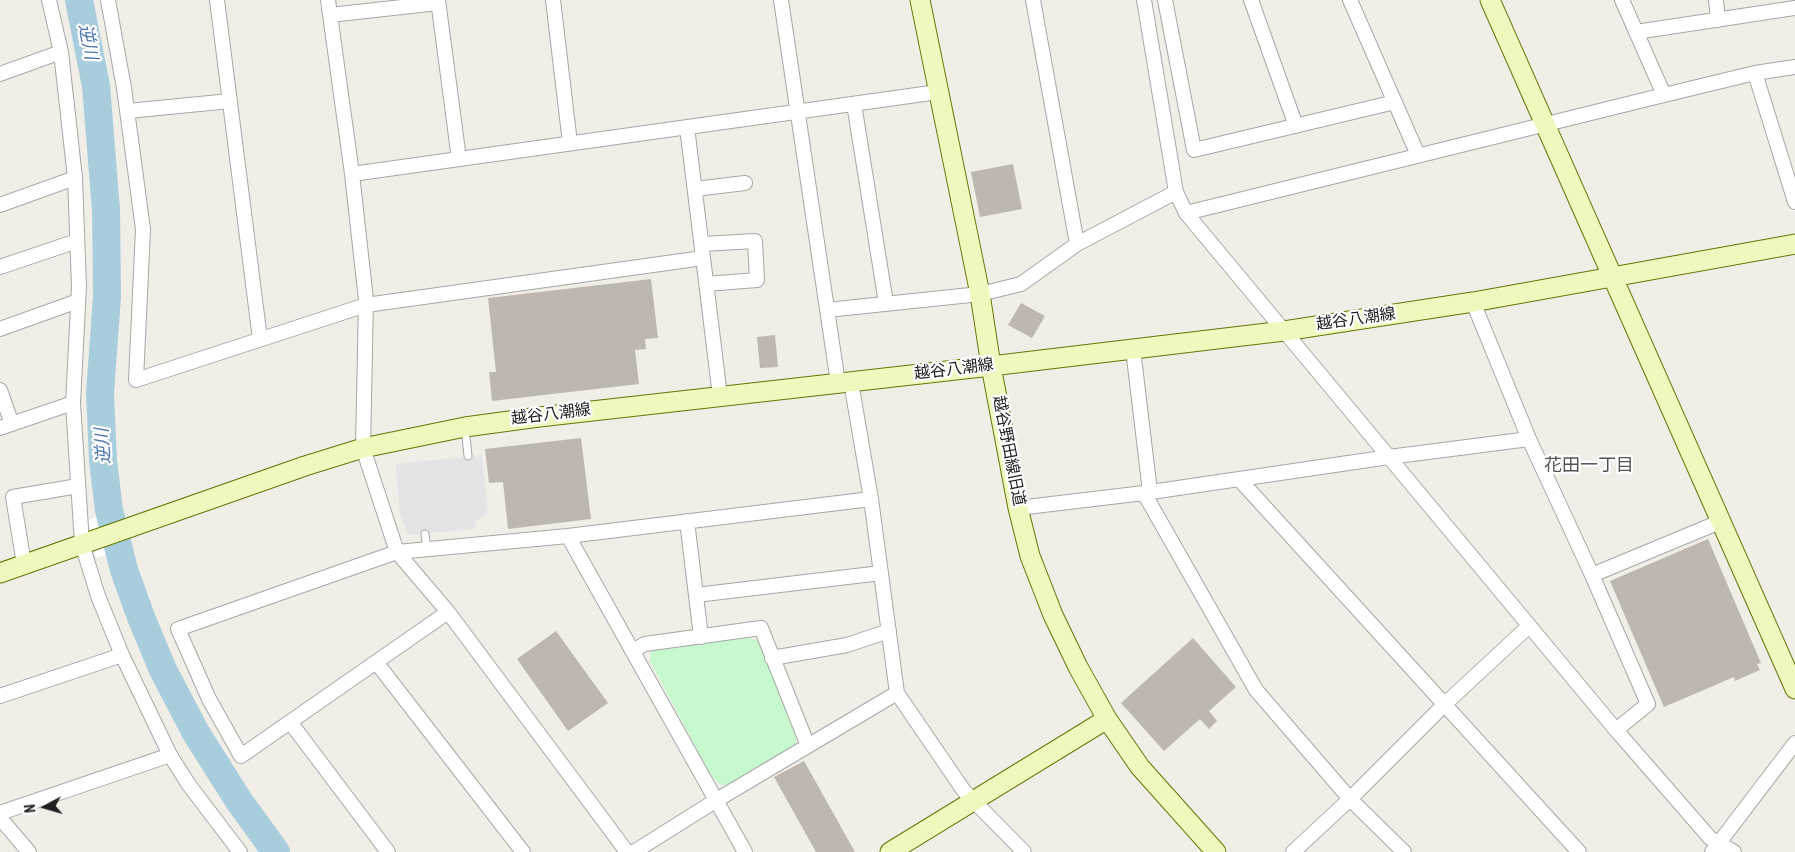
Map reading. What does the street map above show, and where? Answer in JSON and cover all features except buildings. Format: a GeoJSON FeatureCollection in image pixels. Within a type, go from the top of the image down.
{"type":"FeatureCollection","features":[{"type":"Feature","properties":{"kind":"street"},"geometry":{"type":"LineString","coordinates":[[49,0],[61,52],[75,178],[79,287],[73,403],[78,486],[98,596],[122,655],[170,755],[189,785],[240,852]]}},
{"type":"Feature","properties":{"kind":"street"},"geometry":{"type":"LineString","coordinates":[[108,0],[128,112],[144,229],[136,380],[366,305],[755,241],[757,280],[706,284]]}},
{"type":"Feature","properties":{"kind":"street"},"geometry":{"type":"LineString","coordinates":[[217,0],[260,339]]}},
{"type":"Feature","properties":{"kind":"street"},"geometry":{"type":"LineString","coordinates":[[328,0],[352,174],[366,305],[363,448],[397,552],[448,612],[627,852]]}},
{"type":"Feature","properties":{"kind":"street"},"geometry":{"type":"LineString","coordinates":[[553,0],[570,143]]}},
{"type":"Feature","properties":{"kind":"street"},"geometry":{"type":"LineString","coordinates":[[781,0],[827,310],[872,499],[897,693],[964,791],[1024,852]]}},
{"type":"Feature","properties":{"kind":"street","name":"越谷野田線旧道"},"geometry":{"type":"LineString","coordinates":[[920,0],[980,294],[991,366],[1018,508],[1030,556],[1053,615],[1078,667],[1107,719],[1140,767],[1216,852]]}},
{"type":"Feature","properties":{"kind":"street"},"geometry":{"type":"LineString","coordinates":[[1033,0],[1077,244]]}},
{"type":"Feature","properties":{"kind":"street"},"geometry":{"type":"LineString","coordinates":[[1144,0],[1176,192],[1186,213],[1616,730],[1710,838],[1715,848]]}},
{"type":"Feature","properties":{"kind":"street"},"geometry":{"type":"LineString","coordinates":[[1165,0],[1194,150],[1395,102]]}},
{"type":"Feature","properties":{"kind":"street"},"geometry":{"type":"LineString","coordinates":[[1251,0],[1296,126]]}},
{"type":"Feature","properties":{"kind":"street"},"geometry":{"type":"LineString","coordinates":[[1350,0],[1418,155]]}},
{"type":"Feature","properties":{"kind":"street"},"geometry":{"type":"LineString","coordinates":[[1490,0],[1722,521],[1795,690]]}},
{"type":"Feature","properties":{"kind":"street"},"geometry":{"type":"LineString","coordinates":[[1622,0],[1664,95]]}},
{"type":"Feature","properties":{"kind":"street"},"geometry":{"type":"LineString","coordinates":[[1716,0],[1718,20]]}},
{"type":"Feature","properties":{"kind":"street"},"geometry":{"type":"LineString","coordinates":[[330,15],[438,1],[459,159]]}},
{"type":"Feature","properties":{"kind":"street"},"geometry":{"type":"LineString","coordinates":[[1636,32],[1795,8]]}},
{"type":"Feature","properties":{"kind":"street"},"geometry":{"type":"LineString","coordinates":[[0,74],[61,52]]}},
{"type":"Feature","properties":{"kind":"street"},"geometry":{"type":"LineString","coordinates":[[1186,213],[1664,95],[1756,73],[1795,67]]}},
{"type":"Feature","properties":{"kind":"street"},"geometry":{"type":"LineString","coordinates":[[1756,73],[1795,202]]}},
{"type":"Feature","properties":{"kind":"street"},"geometry":{"type":"LineString","coordinates":[[352,174],[938,92]]}},
{"type":"Feature","properties":{"kind":"street"},"geometry":{"type":"LineString","coordinates":[[128,112],[230,101]]}},
{"type":"Feature","properties":{"kind":"street"},"geometry":{"type":"LineString","coordinates":[[854,104],[886,303]]}},
{"type":"Feature","properties":{"kind":"street"},"geometry":{"type":"LineString","coordinates":[[687,127],[720,396]]}},
{"type":"Feature","properties":{"kind":"street"},"geometry":{"type":"LineString","coordinates":[[0,205],[75,178]]}},
{"type":"Feature","properties":{"kind":"street"},"geometry":{"type":"LineString","coordinates":[[695,189],[745,183]]}},
{"type":"Feature","properties":{"kind":"street"},"geometry":{"type":"LineString","coordinates":[[827,310],[980,294],[1021,284],[1077,244],[1176,192]]}},
{"type":"Feature","properties":{"kind":"street"},"geometry":{"type":"LineString","coordinates":[[0,267],[77,240]]}},
{"type":"Feature","properties":{"kind":"street","name":"越谷八潮線"},"geometry":{"type":"LineString","coordinates":[[87,542],[258,482],[363,448],[465,427],[1284,331],[1472,302],[1795,244]]}},
{"type":"Feature","properties":{"kind":"street"},"geometry":{"type":"LineString","coordinates":[[0,329],[78,301]]}},
{"type":"Feature","properties":{"kind":"street"},"geometry":{"type":"LineString","coordinates":[[1472,302],[1529,439],[1592,575],[1648,704],[1616,730]]}},
{"type":"Feature","properties":{"kind":"street"},"geometry":{"type":"LineString","coordinates":[[1133,349],[1147,492],[1256,690],[1350,799],[1404,852]]}},
{"type":"Feature","properties":{"kind":"street"},"geometry":{"type":"LineString","coordinates":[[0,390],[6,426],[73,403]]}},
{"type":"Feature","properties":{"kind":"street"},"geometry":{"type":"LineString","coordinates":[[1018,508],[1529,439]]}},
{"type":"Feature","properties":{"kind":"street"},"geometry":{"type":"LineString","coordinates":[[1239,479],[1579,852]]}},
{"type":"Feature","properties":{"kind":"street"},"geometry":{"type":"LineString","coordinates":[[24,564],[13,497],[78,486]]}},
{"type":"Feature","properties":{"kind":"street"},"geometry":{"type":"LineString","coordinates":[[448,612],[240,756],[209,699],[178,629],[397,552],[568,536],[872,499]]}},
{"type":"Feature","properties":{"kind":"street"},"geometry":{"type":"LineString","coordinates":[[687,521],[701,637]]}},
{"type":"Feature","properties":{"kind":"street"},"geometry":{"type":"LineString","coordinates":[[1592,575],[1722,521]]}},
{"type":"Feature","properties":{"kind":"street"},"geometry":{"type":"LineString","coordinates":[[568,536],[745,852]]}},
{"type":"Feature","properties":{"kind":"street"},"geometry":{"type":"LineString","coordinates":[[0,573],[87,542]]}},
{"type":"Feature","properties":{"kind":"street"},"geometry":{"type":"LineString","coordinates":[[696,595],[881,573]]}},
{"type":"Feature","properties":{"kind":"street"},"geometry":{"type":"LineString","coordinates":[[1293,852],[1350,799],[1444,704],[1529,626]]}},
{"type":"Feature","properties":{"kind":"street"},"geometry":{"type":"LineString","coordinates":[[632,651],[644,644],[761,628],[808,746]]}},
{"type":"Feature","properties":{"kind":"street"},"geometry":{"type":"LineString","coordinates":[[772,658],[847,645],[889,631]]}},
{"type":"Feature","properties":{"kind":"street"},"geometry":{"type":"LineString","coordinates":[[0,696],[122,655]]}},
{"type":"Feature","properties":{"kind":"street"},"geometry":{"type":"LineString","coordinates":[[376,662],[523,852]]}},
{"type":"Feature","properties":{"kind":"street"},"geometry":{"type":"LineString","coordinates":[[634,852],[715,801],[897,693]]}},
{"type":"Feature","properties":{"kind":"street"},"geometry":{"type":"LineString","coordinates":[[890,852],[1107,719]]}},
{"type":"Feature","properties":{"kind":"street"},"geometry":{"type":"LineString","coordinates":[[290,722],[388,852]]}},
{"type":"Feature","properties":{"kind":"street"},"geometry":{"type":"LineString","coordinates":[[1715,848],[1795,743]]}},
{"type":"Feature","properties":{"kind":"street"},"geometry":{"type":"LineString","coordinates":[[0,812],[170,755]]}},
{"type":"Feature","properties":{"kind":"street"},"geometry":{"type":"LineString","coordinates":[[0,818],[28,852]]}},
{"type":"Feature","properties":{"kind":"street"},"geometry":{"type":"LineString","coordinates":[[1715,848],[1734,852]]}},
{"type":"Feature","properties":{"kind":"lane"},"geometry":{"type":"LineString","coordinates":[[465,427],[468,456]]}},
{"type":"Feature","properties":{"kind":"lane"},"geometry":{"type":"LineString","coordinates":[[425,534],[427,549]]}},
{"type":"Feature","properties":{"kind":"green space"},"geometry":{"type":"Polygon","coordinates":[[[750,638],[756,640],[761,647],[796,738],[796,744],[789,751],[728,786],[720,784],[711,776],[650,661],[651,652],[656,648],[750,638]]]}},
{"type":"Feature","properties":{"kind":"shaded area"},"geometry":{"type":"Polygon","coordinates":[[[482,455],[488,512],[475,522],[475,529],[408,535],[400,515],[396,464],[482,455]]]}},
{"type":"Feature","properties":{"kind":"pier"},"geometry":{"type":"Polygon","coordinates":[[[118,511],[126,548],[96,558],[88,520],[118,511]]]}},
{"type":"Feature","properties":{"kind":"waterway","name":"逆川"},"geometry":{"type":"LineString","coordinates":[[79,0],[96,86],[106,210],[107,297],[100,393],[103,461],[109,510],[124,570],[163,670],[196,733],[239,801],[276,852]]}},
{"type":"Feature","properties":{"kind":"district","name":"花田一丁目"},"geometry":{"type":"Point","coordinates":[1589,466]}}]}
